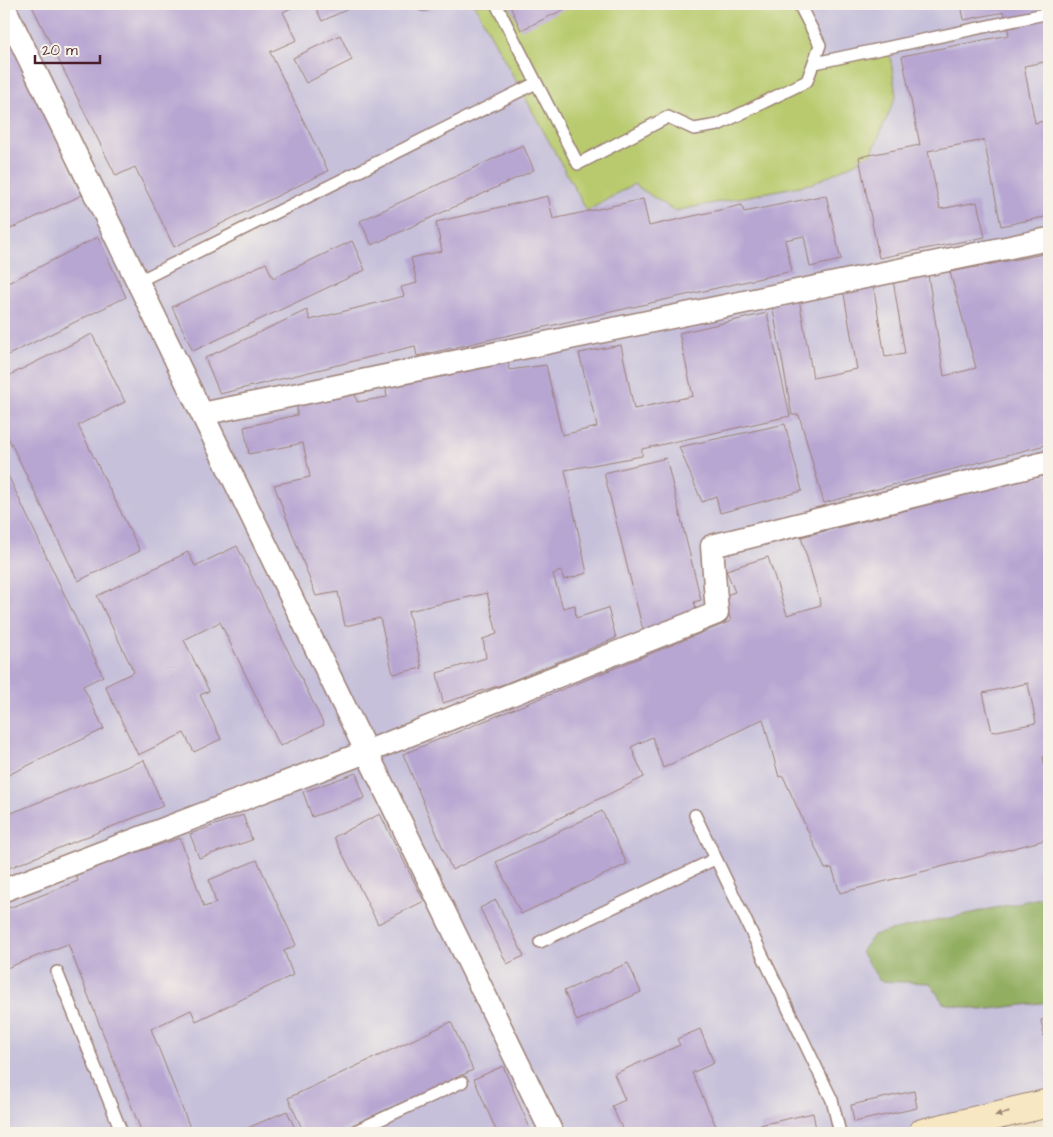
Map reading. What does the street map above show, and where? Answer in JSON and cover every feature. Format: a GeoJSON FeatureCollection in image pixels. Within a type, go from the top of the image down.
{"type":"FeatureCollection","features":[{"type":"Feature","properties":{"kind":"street"},"geometry":{"type":"LineString","coordinates":[[4,6],[552,1133]]}},
{"type":"Feature","properties":{"kind":"street"},"geometry":{"type":"LineString","coordinates":[[202,414],[1049,239]]}},
{"type":"Feature","properties":{"kind":"street"},"geometry":{"type":"LineString","coordinates":[[4,890],[366,752],[717,613],[712,546],[1049,462]]}},
{"type":"Feature","properties":{"kind":"street"},"geometry":{"type":"LineString","coordinates":[[922,1133],[1049,1103]]}},
{"type":"Feature","properties":{"kind":"lane"},"geometry":{"type":"LineString","coordinates":[[496,4],[578,164],[668,117],[694,129],[718,125],[807,81],[820,44],[799,4]]}},
{"type":"Feature","properties":{"kind":"lane"},"geometry":{"type":"LineString","coordinates":[[814,63],[1049,13]]}},
{"type":"Feature","properties":{"kind":"lane"},"geometry":{"type":"LineString","coordinates":[[137,282],[536,83]]}},
{"type":"Feature","properties":{"kind":"lane"},"geometry":{"type":"LineString","coordinates":[[695,815],[832,1100],[840,1133]]}},
{"type":"Feature","properties":{"kind":"lane"},"geometry":{"type":"LineString","coordinates":[[540,942],[716,859]]}},
{"type":"Feature","properties":{"kind":"lane"},"geometry":{"type":"LineString","coordinates":[[57,972],[122,1133]]}},
{"type":"Feature","properties":{"kind":"lane"},"geometry":{"type":"LineString","coordinates":[[351,1133],[462,1082]]}},
{"type":"Feature","properties":{"kind":"shaded area"},"geometry":{"type":"Polygon","coordinates":[[[4,4],[1049,4],[1049,1103],[922,1133],[4,1133],[4,4]]]}},
{"type":"Feature","properties":{"kind":"green space"},"geometry":{"type":"Polygon","coordinates":[[[474,4],[799,4],[820,45],[815,63],[889,47],[896,96],[871,155],[814,183],[674,211],[634,184],[587,211],[474,4]]]}},
{"type":"Feature","properties":{"kind":"green space"},"geometry":{"type":"Polygon","coordinates":[[[1049,896],[1049,1002],[981,1010],[943,1003],[930,983],[880,981],[861,952],[873,935],[1049,896]]]}},
{"type":"Feature","properties":{"kind":"building"},"geometry":{"type":"Polygon","coordinates":[[[31,4],[299,4],[283,12],[297,40],[270,52],[328,171],[174,247],[135,167],[116,176],[31,4]]]}},
{"type":"Feature","properties":{"kind":"building"},"geometry":{"type":"Polygon","coordinates":[[[314,4],[359,4],[322,21],[314,4]]]}},
{"type":"Feature","properties":{"kind":"building"},"geometry":{"type":"Polygon","coordinates":[[[410,4],[441,4],[427,11],[420,11],[410,4]]]}},
{"type":"Feature","properties":{"kind":"building"},"geometry":{"type":"Polygon","coordinates":[[[509,4],[575,4],[521,30],[509,4]]]}},
{"type":"Feature","properties":{"kind":"building"},"geometry":{"type":"Polygon","coordinates":[[[961,4],[1049,4],[1049,61],[1024,66],[1035,123],[1049,120],[1049,216],[1001,226],[984,140],[928,151],[940,209],[977,202],[985,237],[879,258],[859,157],[920,145],[902,56],[1009,35],[1004,12],[964,20],[961,4]]]}},
{"type":"Feature","properties":{"kind":"building"},"geometry":{"type":"Polygon","coordinates":[[[4,29],[82,195],[4,232],[4,29]]]}},
{"type":"Feature","properties":{"kind":"building"},"geometry":{"type":"Polygon","coordinates":[[[340,35],[352,60],[306,83],[293,58],[340,35]]]}},
{"type":"Feature","properties":{"kind":"building"},"geometry":{"type":"Polygon","coordinates":[[[523,145],[534,170],[372,245],[360,221],[523,145]]]}},
{"type":"Feature","properties":{"kind":"building"},"geometry":{"type":"Polygon","coordinates":[[[826,195],[841,260],[810,267],[804,236],[785,240],[792,271],[417,356],[415,346],[220,394],[205,358],[307,310],[310,320],[404,296],[401,287],[417,283],[411,258],[442,251],[436,222],[548,196],[553,219],[643,199],[649,226],[742,205],[744,212],[826,195]]]}},
{"type":"Feature","properties":{"kind":"building"},"geometry":{"type":"Polygon","coordinates":[[[98,237],[126,297],[4,357],[4,285],[98,237]]]}},
{"type":"Feature","properties":{"kind":"building"},"geometry":{"type":"Polygon","coordinates":[[[352,241],[365,270],[193,351],[172,307],[266,263],[273,278],[352,241]]]}},
{"type":"Feature","properties":{"kind":"building"},"geometry":{"type":"Polygon","coordinates":[[[1049,253],[1049,444],[824,503],[799,415],[792,415],[772,304],[799,299],[813,378],[857,369],[843,289],[873,284],[885,357],[905,354],[893,280],[928,275],[944,376],[976,368],[950,272],[1049,253]]]}},
{"type":"Feature","properties":{"kind":"building"},"geometry":{"type":"Polygon","coordinates":[[[767,313],[790,416],[642,449],[642,456],[565,470],[587,573],[564,580],[561,571],[553,574],[563,608],[575,605],[576,618],[608,608],[616,638],[504,684],[443,703],[437,673],[486,658],[483,639],[497,634],[487,593],[408,611],[422,668],[393,674],[380,618],[345,626],[338,592],[316,596],[274,485],[310,477],[303,443],[249,454],[244,427],[297,415],[297,401],[354,389],[357,402],[387,397],[385,383],[507,356],[509,370],[546,365],[562,435],[597,427],[579,353],[621,345],[634,409],[693,396],[679,333],[767,313]]]}},
{"type":"Feature","properties":{"kind":"building"},"geometry":{"type":"Polygon","coordinates":[[[92,334],[125,402],[78,425],[140,551],[78,581],[4,429],[4,378],[92,334]]]}},
{"type":"Feature","properties":{"kind":"building"},"geometry":{"type":"Polygon","coordinates":[[[785,424],[802,491],[720,513],[716,496],[702,502],[679,447],[785,424]]]}},
{"type":"Feature","properties":{"kind":"building"},"geometry":{"type":"Polygon","coordinates":[[[666,458],[701,600],[694,602],[698,617],[645,638],[604,473],[666,458]]]}},
{"type":"Feature","properties":{"kind":"building"},"geometry":{"type":"Polygon","coordinates":[[[4,467],[103,676],[83,686],[104,729],[4,777],[4,467]]]}},
{"type":"Feature","properties":{"kind":"building"},"geometry":{"type":"Polygon","coordinates":[[[1049,474],[1049,756],[1043,757],[1049,787],[1049,839],[840,893],[832,868],[825,869],[783,776],[779,777],[763,719],[663,768],[652,737],[631,747],[644,777],[452,870],[403,754],[731,621],[723,596],[735,592],[726,570],[768,557],[787,615],[821,605],[801,537],[1049,474]],[[1028,683],[983,693],[992,732],[1036,723],[1028,683]]]}},
{"type":"Feature","properties":{"kind":"building"},"geometry":{"type":"Polygon","coordinates":[[[237,546],[324,725],[280,746],[220,622],[184,640],[209,691],[200,695],[221,739],[194,752],[184,733],[138,755],[105,686],[134,672],[97,596],[188,552],[195,566],[237,546]]]}},
{"type":"Feature","properties":{"kind":"building"},"geometry":{"type":"Polygon","coordinates":[[[144,760],[163,806],[4,870],[4,816],[144,760]]]}},
{"type":"Feature","properties":{"kind":"building"},"geometry":{"type":"Polygon","coordinates":[[[356,773],[365,798],[312,817],[303,792],[356,773]]]}},
{"type":"Feature","properties":{"kind":"building"},"geometry":{"type":"Polygon","coordinates":[[[602,811],[627,864],[521,914],[496,862],[602,811]]]}},
{"type":"Feature","properties":{"kind":"building"},"geometry":{"type":"Polygon","coordinates":[[[380,814],[424,901],[378,924],[334,837],[380,814]]]}},
{"type":"Feature","properties":{"kind":"building"},"geometry":{"type":"Polygon","coordinates":[[[243,815],[252,840],[199,858],[190,834],[243,815]]]}},
{"type":"Feature","properties":{"kind":"building"},"geometry":{"type":"Polygon","coordinates":[[[180,838],[204,907],[216,903],[209,880],[257,860],[296,945],[284,951],[293,975],[196,1021],[191,1010],[151,1029],[192,1133],[142,1133],[68,944],[4,969],[4,910],[78,881],[75,873],[180,838]]]}},
{"type":"Feature","properties":{"kind":"building"},"geometry":{"type":"Polygon","coordinates":[[[496,900],[524,956],[507,964],[480,908],[496,900]]]}},
{"type":"Feature","properties":{"kind":"building"},"geometry":{"type":"Polygon","coordinates":[[[628,963],[641,992],[577,1021],[564,991],[628,963]]]}},
{"type":"Feature","properties":{"kind":"building"},"geometry":{"type":"Polygon","coordinates":[[[1049,1019],[1049,1059],[1048,1059],[1041,1020],[1049,1019]]]}},
{"type":"Feature","properties":{"kind":"building"},"geometry":{"type":"Polygon","coordinates":[[[451,1022],[473,1070],[335,1133],[304,1133],[288,1098],[451,1022]]]}},
{"type":"Feature","properties":{"kind":"building"},"geometry":{"type":"Polygon","coordinates":[[[700,1029],[714,1063],[692,1073],[719,1133],[624,1133],[612,1106],[625,1100],[614,1074],[680,1045],[677,1039],[700,1029]]]}},
{"type":"Feature","properties":{"kind":"building"},"geometry":{"type":"Polygon","coordinates":[[[503,1066],[532,1133],[497,1133],[474,1079],[503,1066]]]}},
{"type":"Feature","properties":{"kind":"building"},"geometry":{"type":"Polygon","coordinates":[[[914,1091],[917,1108],[854,1122],[851,1105],[914,1091]]]}},
{"type":"Feature","properties":{"kind":"building"},"geometry":{"type":"Polygon","coordinates":[[[287,1111],[297,1133],[236,1133],[287,1111]]]}},
{"type":"Feature","properties":{"kind":"building"},"geometry":{"type":"Polygon","coordinates":[[[813,1113],[816,1129],[797,1133],[762,1133],[760,1125],[813,1113]]]}}]}
